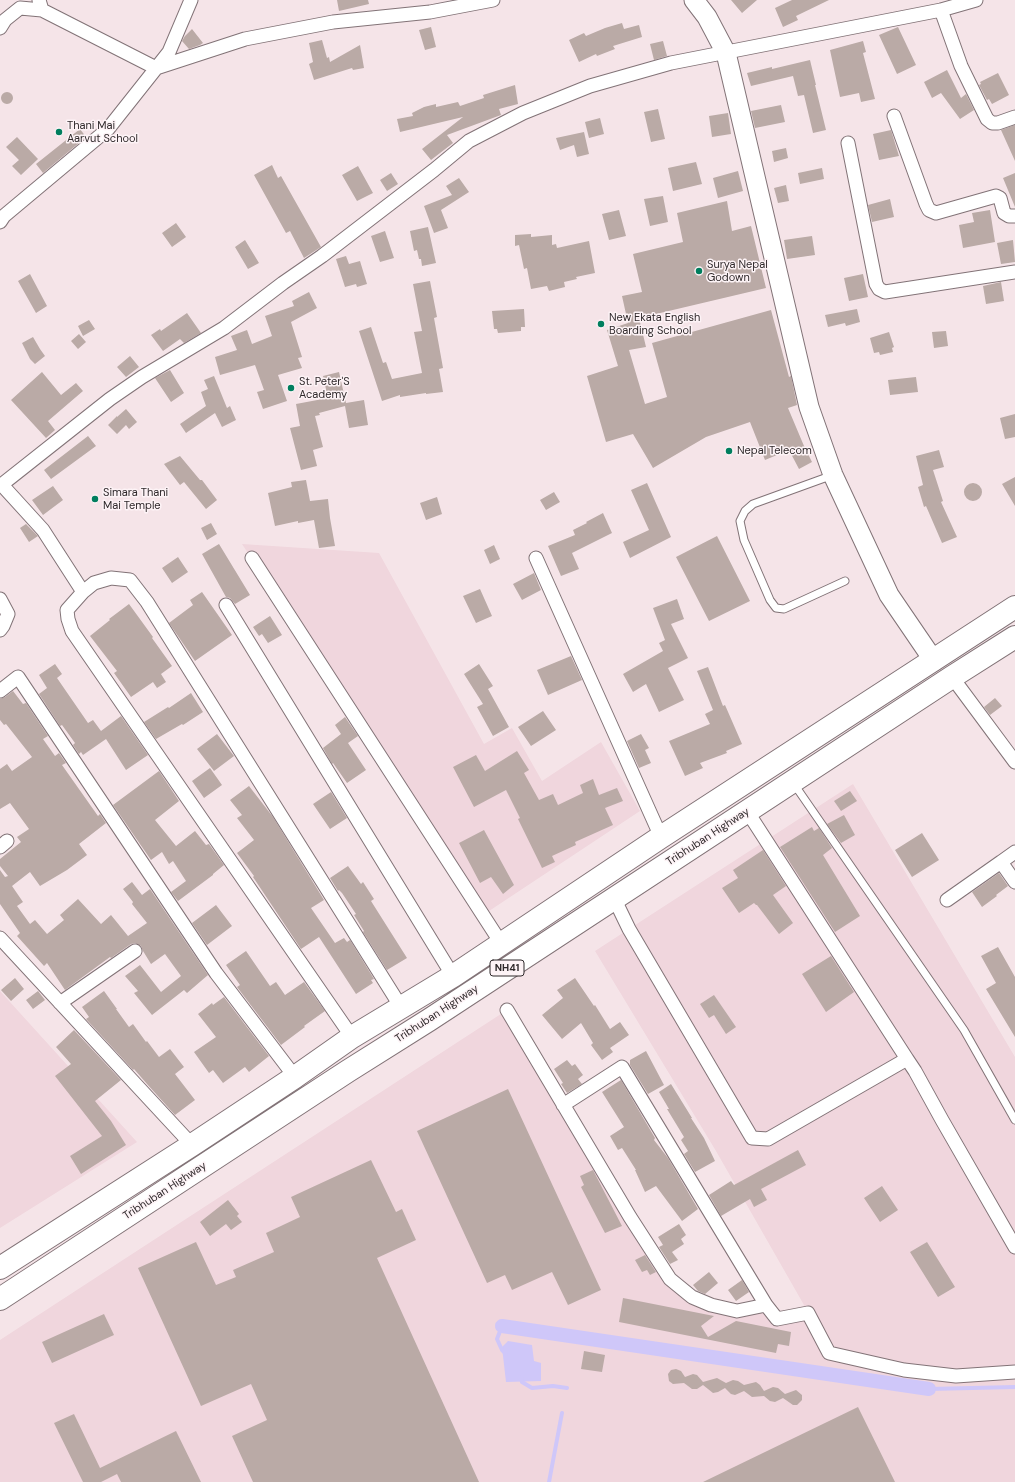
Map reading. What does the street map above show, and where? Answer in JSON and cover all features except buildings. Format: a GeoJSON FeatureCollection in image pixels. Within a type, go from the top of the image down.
{"type":"FeatureCollection","features":[{"type":"Feature","properties":{"kind":"highway","name":"NH41"},"geometry":{"type":"LineString","coordinates":[[0,1268],[192,1145],[295,1077],[352,1037],[453,976],[661,837],[1015,607]]}},
{"type":"Feature","properties":{"kind":"highway","name":"Tribhuban Highway"},"geometry":{"type":"LineString","coordinates":[[0,1299],[1015,637]]}},
{"type":"Feature","properties":{"kind":"main road"},"geometry":{"type":"LineString","coordinates":[[694,0],[707,16],[726,53],[809,407],[833,475],[889,595],[934,661]]}},
{"type":"Feature","properties":{"kind":"street"},"geometry":{"type":"LineString","coordinates":[[0,222],[4,216],[108,129],[169,52],[191,0]]}},
{"type":"Feature","properties":{"kind":"street"},"geometry":{"type":"LineString","coordinates":[[0,28],[5,20],[20,8],[40,5],[156,68],[252,38],[333,22],[430,12],[493,0]]}},
{"type":"Feature","properties":{"kind":"street"},"geometry":{"type":"LineString","coordinates":[[83,592],[43,530],[1,485],[110,399],[142,377],[224,328],[283,283],[322,256],[428,175],[469,141],[523,113],[590,86],[671,63],[941,10],[976,0]]}},
{"type":"Feature","properties":{"kind":"street"},"geometry":{"type":"LineString","coordinates":[[941,10],[961,66],[987,119],[992,123],[998,123],[1015,117]]}},
{"type":"Feature","properties":{"kind":"street"},"geometry":{"type":"LineString","coordinates":[[894,116],[929,210],[936,213],[996,196],[1000,198],[1004,213],[1008,216],[1015,216]]}},
{"type":"Feature","properties":{"kind":"street"},"geometry":{"type":"LineString","coordinates":[[848,143],[876,284],[879,289],[885,292],[1015,272]]}},
{"type":"Feature","properties":{"kind":"street"},"geometry":{"type":"LineString","coordinates":[[252,558],[501,943]]}},
{"type":"Feature","properties":{"kind":"street"},"geometry":{"type":"LineString","coordinates":[[536,558],[661,837]]}},
{"type":"Feature","properties":{"kind":"street"},"geometry":{"type":"LineString","coordinates":[[352,1037],[72,631],[67,610],[83,592],[94,583],[111,578],[130,580],[147,602],[401,1007]]}},
{"type":"Feature","properties":{"kind":"street"},"geometry":{"type":"LineString","coordinates":[[0,599],[8,614],[0,630]]}},
{"type":"Feature","properties":{"kind":"street"},"geometry":{"type":"LineString","coordinates":[[226,605],[453,976]]}},
{"type":"Feature","properties":{"kind":"street"},"geometry":{"type":"LineString","coordinates":[[0,692],[18,677],[216,973],[295,1077]]}},
{"type":"Feature","properties":{"kind":"street"},"geometry":{"type":"LineString","coordinates":[[952,677],[1015,762]]}},
{"type":"Feature","properties":{"kind":"street"},"geometry":{"type":"LineString","coordinates":[[747,811],[915,1071],[1014,1243]]}},
{"type":"Feature","properties":{"kind":"street"},"geometry":{"type":"LineString","coordinates":[[947,900],[1015,852]]}},
{"type":"Feature","properties":{"kind":"street"},"geometry":{"type":"LineString","coordinates":[[1001,862],[1015,882]]}},
{"type":"Feature","properties":{"kind":"street"},"geometry":{"type":"LineString","coordinates":[[614,898],[629,929],[752,1138],[768,1139],[907,1059]]}},
{"type":"Feature","properties":{"kind":"street"},"geometry":{"type":"LineString","coordinates":[[0,938],[192,1145]]}},
{"type":"Feature","properties":{"kind":"street"},"geometry":{"type":"LineString","coordinates":[[60,1003],[135,951]]}},
{"type":"Feature","properties":{"kind":"street"},"geometry":{"type":"LineString","coordinates":[[507,1010],[630,1218],[670,1279],[692,1297],[711,1305],[736,1311],[766,1305]]}},
{"type":"Feature","properties":{"kind":"street"},"geometry":{"type":"LineString","coordinates":[[563,1105],[622,1067],[766,1305],[777,1319],[808,1313],[829,1353],[904,1370],[956,1376],[1015,1372]]}},
{"type":"Feature","properties":{"kind":"lane"},"geometry":{"type":"LineString","coordinates":[[833,475],[753,504],[745,511],[740,520],[744,540],[770,600],[776,608],[784,609],[845,581]]}},
{"type":"Feature","properties":{"kind":"lane"},"geometry":{"type":"LineString","coordinates":[[792,782],[964,1030],[1015,1120]]}},
{"type":"Feature","properties":{"kind":"shaded area"},"geometry":{"type":"Polygon","coordinates":[[[242,544],[379,553],[484,744],[512,728],[542,781],[601,742],[640,811],[483,915],[242,544]]]}},
{"type":"Feature","properties":{"kind":"shaded area"},"geometry":{"type":"Polygon","coordinates":[[[853,784],[1015,1057],[1015,1482],[0,1482],[0,1340],[507,1010],[670,1279],[711,1305],[766,1305],[777,1319],[808,1312],[716,1151],[595,951],[853,784]]]}},
{"type":"Feature","properties":{"kind":"shaded area"},"geometry":{"type":"Polygon","coordinates":[[[0,991],[137,1142],[0,1228],[0,991]]]}},
{"type":"Feature","properties":{"kind":"shaded area"},"geometry":{"type":"Polygon","coordinates":[[[508,1341],[532,1345],[534,1361],[541,1363],[541,1381],[506,1382],[502,1347],[508,1341]]]}},
{"type":"Feature","properties":{"kind":"waterway"},"geometry":{"type":"LineString","coordinates":[[502,1326],[497,1339],[502,1350],[506,1354]]}},
{"type":"Feature","properties":{"kind":"waterway"},"geometry":{"type":"LineString","coordinates":[[502,1326],[929,1389]]}},
{"type":"Feature","properties":{"kind":"waterway"},"geometry":{"type":"LineString","coordinates":[[521,1377],[522,1382],[532,1388],[553,1386],[567,1388]]}},
{"type":"Feature","properties":{"kind":"waterway"},"geometry":{"type":"LineString","coordinates":[[929,1389],[1015,1387]]}},
{"type":"Feature","properties":{"kind":"waterway"},"geometry":{"type":"LineString","coordinates":[[549,1482],[562,1413]]}},
{"type":"Feature","properties":{"kind":"place","name":"Thani Mai Aarvut School"},"geometry":{"type":"Point","coordinates":[59,132]}},
{"type":"Feature","properties":{"kind":"place","name":"Surya Nepal Godown"},"geometry":{"type":"Point","coordinates":[699,271]}},
{"type":"Feature","properties":{"kind":"place","name":"New Ekata English Boarding School"},"geometry":{"type":"Point","coordinates":[601,324]}},
{"type":"Feature","properties":{"kind":"place","name":"St. Peter'S Academy"},"geometry":{"type":"Point","coordinates":[291,388]}},
{"type":"Feature","properties":{"kind":"place","name":"Nepal Telecom"},"geometry":{"type":"Point","coordinates":[729,451]}},
{"type":"Feature","properties":{"kind":"place","name":"Simara Thani Mai Temple"},"geometry":{"type":"Point","coordinates":[95,499]}}]}
